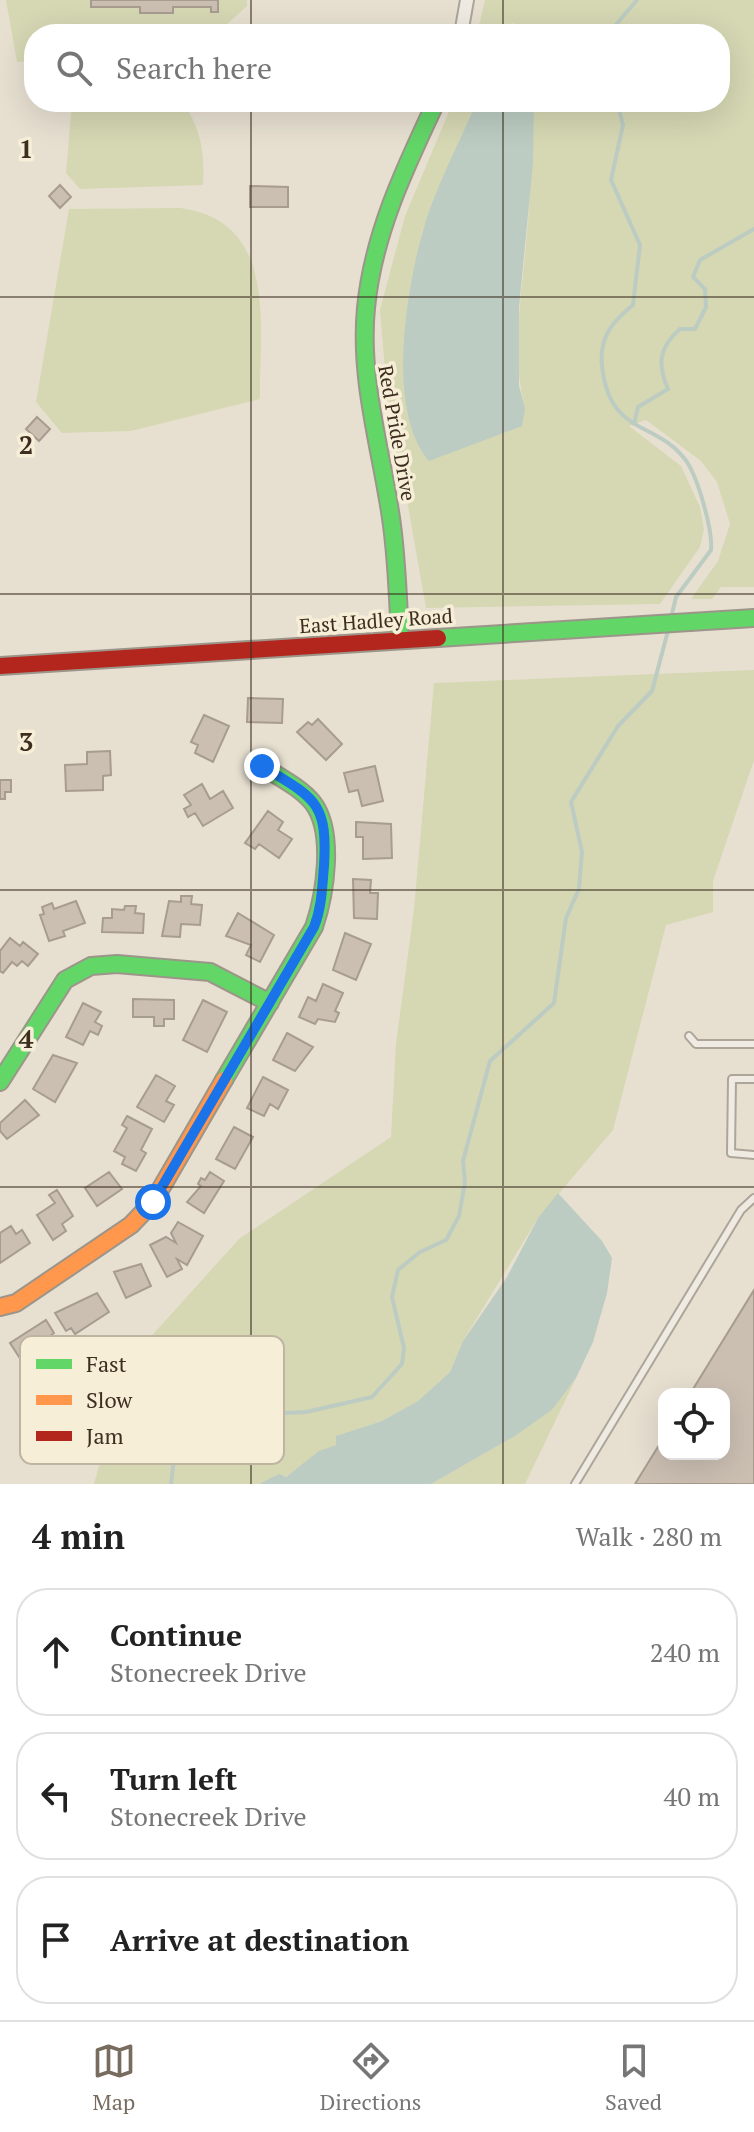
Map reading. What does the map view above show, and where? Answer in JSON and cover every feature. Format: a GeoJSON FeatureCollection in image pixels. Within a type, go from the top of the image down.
{"type":"FeatureCollection","features":[{"type":"Feature","properties":{"kind":"street"},"geometry":{"type":"LineString","coordinates":[[463,24],[467,0]]}},
{"type":"Feature","properties":{"kind":"street","name":"Red Pride Drive"},"geometry":{"type":"LineString","coordinates":[[400,639],[391,516],[368,395],[366,321],[369,280],[379,238],[394,192],[431,112]]}},
{"type":"Feature","properties":{"kind":"street","name":"East Hadley Road"},"geometry":{"type":"LineString","coordinates":[[0,666],[754,618]]}},
{"type":"Feature","properties":{"kind":"street"},"geometry":{"type":"LineString","coordinates":[[0,1307],[16,1303],[139,1218],[163,1188],[317,918],[326,835],[322,815],[310,798],[262,766]]}},
{"type":"Feature","properties":{"kind":"street"},"geometry":{"type":"LineString","coordinates":[[0,1082],[65,980],[91,966],[117,964],[210,972],[270,1003]]}},
{"type":"Feature","properties":{"kind":"lane"},"geometry":{"type":"LineString","coordinates":[[689,1036],[696,1044],[754,1044]]}},
{"type":"Feature","properties":{"kind":"lane"},"geometry":{"type":"LineString","coordinates":[[754,1079],[732,1079],[731,1138],[731,1153],[754,1155]]}},
{"type":"Feature","properties":{"kind":"lane"},"geometry":{"type":"LineString","coordinates":[[575,1484],[741,1210],[754,1198]]}},
{"type":"Feature","properties":{"kind":"green space"},"geometry":{"type":"Polygon","coordinates":[[[6,0],[247,0],[247,6],[227,24],[24,24],[24,62],[17,62],[6,0]]]}},
{"type":"Feature","properties":{"kind":"green space"},"geometry":{"type":"Polygon","coordinates":[[[485,0],[754,0],[754,587],[721,587],[712,599],[691,599],[718,561],[730,524],[717,482],[701,461],[646,420],[629,426],[681,466],[700,507],[704,529],[700,547],[660,604],[426,608],[402,472],[390,429],[380,310],[405,216],[449,112],[472,112],[422,232],[405,324],[525,408],[519,370],[518,332],[530,198],[534,112],[730,112],[730,24],[479,24],[485,0]]]}},
{"type":"Feature","properties":{"kind":"green space"},"geometry":{"type":"Polygon","coordinates":[[[71,112],[188,112],[194,122],[203,162],[203,185],[80,189],[66,173],[71,112]]]}},
{"type":"Feature","properties":{"kind":"green space"},"geometry":{"type":"Polygon","coordinates":[[[180,208],[212,217],[234,233],[249,255],[257,281],[260,310],[260,399],[131,431],[62,433],[36,402],[69,209],[180,208]]]}},
{"type":"Feature","properties":{"kind":"green space"},"geometry":{"type":"Polygon","coordinates":[[[754,670],[754,760],[713,881],[713,912],[666,925],[613,1130],[538,1218],[463,1341],[450,1372],[418,1401],[382,1421],[337,1436],[336,1445],[281,1478],[259,1484],[94,1484],[100,1464],[284,1464],[284,1336],[151,1336],[239,1239],[391,1137],[396,1044],[414,909],[434,683],[754,670]]]}},
{"type":"Feature","properties":{"kind":"green space"},"geometry":{"type":"Polygon","coordinates":[[[576,1378],[525,1484],[431,1484],[515,1436],[552,1410],[576,1378]]]}},
{"type":"Feature","properties":{"kind":"shaded area"},"geometry":{"type":"Polygon","coordinates":[[[472,112],[534,112],[533,163],[519,308],[519,386],[525,408],[522,426],[429,461],[416,439],[408,412],[403,351],[416,259],[440,184],[472,112]]]}},
{"type":"Feature","properties":{"kind":"shaded area"},"geometry":{"type":"Polygon","coordinates":[[[558,1193],[602,1241],[612,1258],[607,1293],[593,1342],[576,1378],[552,1410],[515,1436],[431,1484],[259,1484],[279,1474],[286,1477],[319,1451],[336,1445],[336,1436],[382,1421],[418,1401],[450,1372],[463,1341],[507,1277],[538,1218],[558,1193]]]}},
{"type":"Feature","properties":{"kind":"building"},"geometry":{"type":"Polygon","coordinates":[[[91,0],[218,0],[218,12],[211,12],[211,7],[173,7],[173,13],[140,13],[140,7],[91,7],[91,0]]]}},
{"type":"Feature","properties":{"kind":"building"},"geometry":{"type":"Polygon","coordinates":[[[60,185],[71,197],[60,208],[49,196],[60,185]]]}},
{"type":"Feature","properties":{"kind":"building"},"geometry":{"type":"Polygon","coordinates":[[[250,186],[288,187],[288,207],[250,207],[250,186]]]}},
{"type":"Feature","properties":{"kind":"building"},"geometry":{"type":"Polygon","coordinates":[[[37,417],[50,429],[39,441],[26,429],[37,417]]]}},
{"type":"Feature","properties":{"kind":"building"},"geometry":{"type":"Polygon","coordinates":[[[248,698],[283,699],[282,723],[247,722],[248,698]]]}},
{"type":"Feature","properties":{"kind":"building"},"geometry":{"type":"Polygon","coordinates":[[[204,715],[229,726],[213,762],[195,753],[198,745],[191,742],[204,715]]]}},
{"type":"Feature","properties":{"kind":"building"},"geometry":{"type":"Polygon","coordinates":[[[318,719],[342,744],[326,760],[297,732],[308,722],[312,725],[318,719]]]}},
{"type":"Feature","properties":{"kind":"building"},"geometry":{"type":"Polygon","coordinates":[[[110,751],[111,775],[103,776],[103,790],[66,791],[65,765],[87,764],[87,752],[110,751]]]}},
{"type":"Feature","properties":{"kind":"building"},"geometry":{"type":"Polygon","coordinates":[[[375,766],[383,801],[362,806],[358,790],[349,792],[344,773],[375,766]]]}},
{"type":"Feature","properties":{"kind":"building"},"geometry":{"type":"Polygon","coordinates":[[[0,780],[11,780],[11,792],[5,792],[5,799],[0,799],[0,780]]]}},
{"type":"Feature","properties":{"kind":"building"},"geometry":{"type":"Polygon","coordinates":[[[202,784],[210,799],[223,791],[233,808],[203,826],[195,813],[188,817],[184,809],[191,805],[184,795],[202,784]]]}},
{"type":"Feature","properties":{"kind":"building"},"geometry":{"type":"Polygon","coordinates":[[[268,811],[283,822],[278,830],[292,839],[279,858],[259,844],[255,849],[245,843],[268,811]]]}},
{"type":"Feature","properties":{"kind":"building"},"geometry":{"type":"Polygon","coordinates":[[[356,822],[391,824],[392,858],[363,859],[363,837],[356,837],[356,822]]]}},
{"type":"Feature","properties":{"kind":"building"},"geometry":{"type":"Polygon","coordinates":[[[353,879],[371,880],[370,893],[378,893],[377,919],[354,918],[353,879]]]}},
{"type":"Feature","properties":{"kind":"building"},"geometry":{"type":"Polygon","coordinates":[[[181,896],[192,896],[191,904],[202,905],[200,925],[181,924],[180,937],[162,936],[169,901],[181,902],[181,896]]]}},
{"type":"Feature","properties":{"kind":"building"},"geometry":{"type":"Polygon","coordinates":[[[76,901],[85,923],[63,931],[65,936],[49,941],[40,915],[44,914],[42,907],[52,903],[54,909],[76,901]]]}},
{"type":"Feature","properties":{"kind":"building"},"geometry":{"type":"Polygon","coordinates":[[[125,906],[136,906],[135,913],[144,914],[143,933],[102,932],[103,918],[112,918],[112,909],[124,910],[125,906]]]}},
{"type":"Feature","properties":{"kind":"building"},"geometry":{"type":"Polygon","coordinates":[[[238,913],[274,935],[260,962],[246,955],[251,945],[226,936],[238,913]]]}},
{"type":"Feature","properties":{"kind":"building"},"geometry":{"type":"Polygon","coordinates":[[[345,933],[371,944],[356,980],[333,970],[345,933]]]}},
{"type":"Feature","properties":{"kind":"building"},"geometry":{"type":"Polygon","coordinates":[[[10,938],[20,946],[23,942],[38,954],[28,966],[22,961],[17,966],[12,962],[3,973],[0,971],[0,951],[10,938]]]}},
{"type":"Feature","properties":{"kind":"building"},"geometry":{"type":"Polygon","coordinates":[[[323,984],[343,993],[335,1011],[339,1013],[335,1022],[318,1019],[315,1024],[299,1017],[308,997],[316,1001],[323,984]]]}},
{"type":"Feature","properties":{"kind":"building"},"geometry":{"type":"Polygon","coordinates":[[[133,999],[174,1000],[174,1019],[164,1019],[164,1026],[154,1026],[154,1017],[133,1017],[133,999]]]}},
{"type":"Feature","properties":{"kind":"building"},"geometry":{"type":"Polygon","coordinates":[[[203,1000],[227,1012],[207,1052],[183,1040],[203,1000]]]}},
{"type":"Feature","properties":{"kind":"building"},"geometry":{"type":"Polygon","coordinates":[[[83,1003],[101,1012],[95,1022],[102,1026],[98,1035],[90,1031],[83,1045],[66,1037],[83,1003]]]}},
{"type":"Feature","properties":{"kind":"building"},"geometry":{"type":"Polygon","coordinates":[[[287,1033],[313,1047],[295,1071],[273,1060],[287,1033]]]}},
{"type":"Feature","properties":{"kind":"building"},"geometry":{"type":"Polygon","coordinates":[[[53,1055],[77,1063],[55,1102],[33,1089],[53,1055]]]}},
{"type":"Feature","properties":{"kind":"building"},"geometry":{"type":"Polygon","coordinates":[[[156,1075],[175,1086],[166,1101],[174,1105],[164,1122],[137,1107],[156,1075]]]}},
{"type":"Feature","properties":{"kind":"building"},"geometry":{"type":"Polygon","coordinates":[[[263,1077],[288,1090],[278,1109],[270,1104],[264,1116],[247,1108],[263,1077]]]}},
{"type":"Feature","properties":{"kind":"building"},"geometry":{"type":"Polygon","coordinates":[[[25,1100],[39,1115],[7,1139],[0,1131],[0,1123],[25,1100]]]}},
{"type":"Feature","properties":{"kind":"building"},"geometry":{"type":"Polygon","coordinates":[[[127,1116],[152,1129],[141,1150],[146,1153],[136,1171],[122,1164],[125,1157],[114,1151],[127,1128],[122,1125],[127,1116]]]}},
{"type":"Feature","properties":{"kind":"building"},"geometry":{"type":"Polygon","coordinates":[[[234,1127],[253,1137],[235,1169],[216,1159],[234,1127]]]}},
{"type":"Feature","properties":{"kind":"building"},"geometry":{"type":"Polygon","coordinates":[[[109,1172],[122,1189],[97,1206],[85,1188],[109,1172]]]}},
{"type":"Feature","properties":{"kind":"building"},"geometry":{"type":"Polygon","coordinates":[[[210,1172],[224,1181],[204,1213],[187,1202],[201,1186],[198,1184],[201,1178],[205,1180],[210,1172]]]}},
{"type":"Feature","properties":{"kind":"building"},"geometry":{"type":"Polygon","coordinates":[[[57,1190],[73,1216],[62,1224],[66,1231],[53,1240],[37,1215],[55,1203],[49,1195],[57,1190]]]}},
{"type":"Feature","properties":{"kind":"building"},"geometry":{"type":"Polygon","coordinates":[[[178,1222],[203,1236],[187,1265],[177,1259],[182,1269],[167,1277],[150,1245],[166,1237],[176,1243],[171,1233],[178,1222]]]}},
{"type":"Feature","properties":{"kind":"building"},"geometry":{"type":"Polygon","coordinates":[[[11,1226],[16,1234],[22,1230],[30,1243],[0,1263],[0,1233],[11,1226]]]}},
{"type":"Feature","properties":{"kind":"building"},"geometry":{"type":"Polygon","coordinates":[[[141,1264],[151,1286],[126,1298],[114,1272],[141,1264]]]}},
{"type":"Feature","properties":{"kind":"building"},"geometry":{"type":"Polygon","coordinates":[[[754,1290],[754,1484],[635,1484],[658,1447],[658,1460],[730,1460],[730,1388],[694,1388],[754,1290]]]}},
{"type":"Feature","properties":{"kind":"building"},"geometry":{"type":"Polygon","coordinates":[[[97,1293],[109,1312],[75,1334],[71,1328],[66,1331],[55,1313],[97,1293]]]}},
{"type":"Feature","properties":{"kind":"building"},"geometry":{"type":"Polygon","coordinates":[[[46,1320],[54,1333],[50,1336],[21,1336],[46,1320]]]}},
{"type":"Feature","properties":{"kind":"building"},"geometry":{"type":"Polygon","coordinates":[[[20,1337],[20,1358],[10,1343],[20,1337]]]}},
{"type":"Feature","properties":{"kind":"waterway"},"geometry":{"type":"LineString","coordinates":[[617,24],[637,0]]}},
{"type":"Feature","properties":{"kind":"waterway"},"geometry":{"type":"LineString","coordinates":[[620,112],[623,125],[611,180],[640,245],[633,305],[608,331],[602,366],[607,389],[624,417],[675,448],[687,462],[696,480],[710,530],[711,550],[676,597],[671,618]]}},
{"type":"Feature","properties":{"kind":"waterway"},"geometry":{"type":"LineString","coordinates":[[634,424],[638,407],[668,389],[661,364],[668,342],[680,329],[695,329],[706,307],[705,289],[693,277],[700,260],[754,229]]}},
{"type":"Feature","properties":{"kind":"waterway"},"geometry":{"type":"LineString","coordinates":[[284,1413],[306,1412],[372,1397],[402,1364],[404,1348],[392,1297],[398,1270],[420,1252],[446,1240],[459,1216],[465,1182],[463,1161],[490,1061],[554,1003],[566,918],[579,889],[582,852],[571,802],[618,726],[652,691],[669,627]]}},
{"type":"Feature","properties":{"kind":"waterway"},"geometry":{"type":"LineString","coordinates":[[171,1484],[173,1464]]}},
{"type":"Feature","properties":{"kind":"traffic: fast"},"geometry":{"type":"LineString","coordinates":[[400,639],[393,533],[368,387],[366,308],[383,228],[431,112]]}},
{"type":"Feature","properties":{"kind":"traffic: fast"},"geometry":{"type":"LineString","coordinates":[[438,638],[754,618]]}},
{"type":"Feature","properties":{"kind":"traffic: fast"},"geometry":{"type":"LineString","coordinates":[[224,1080],[314,927],[322,898],[326,847],[320,815],[302,792],[262,766]]}},
{"type":"Feature","properties":{"kind":"traffic: fast"},"geometry":{"type":"LineString","coordinates":[[0,1082],[65,980],[91,966],[117,964],[210,972],[270,1003]]}},
{"type":"Feature","properties":{"kind":"traffic: slow"},"geometry":{"type":"LineString","coordinates":[[0,1307],[16,1303],[131,1225],[153,1202],[224,1080]]}},
{"type":"Feature","properties":{"kind":"traffic: jam"},"geometry":{"type":"LineString","coordinates":[[0,666],[438,638]]}},
{"type":"Feature","properties":{"kind":"route"},"geometry":{"type":"LineString","coordinates":[[153,1202],[314,927],[320,908],[326,835],[322,815],[301,790],[262,766]]}}]}
